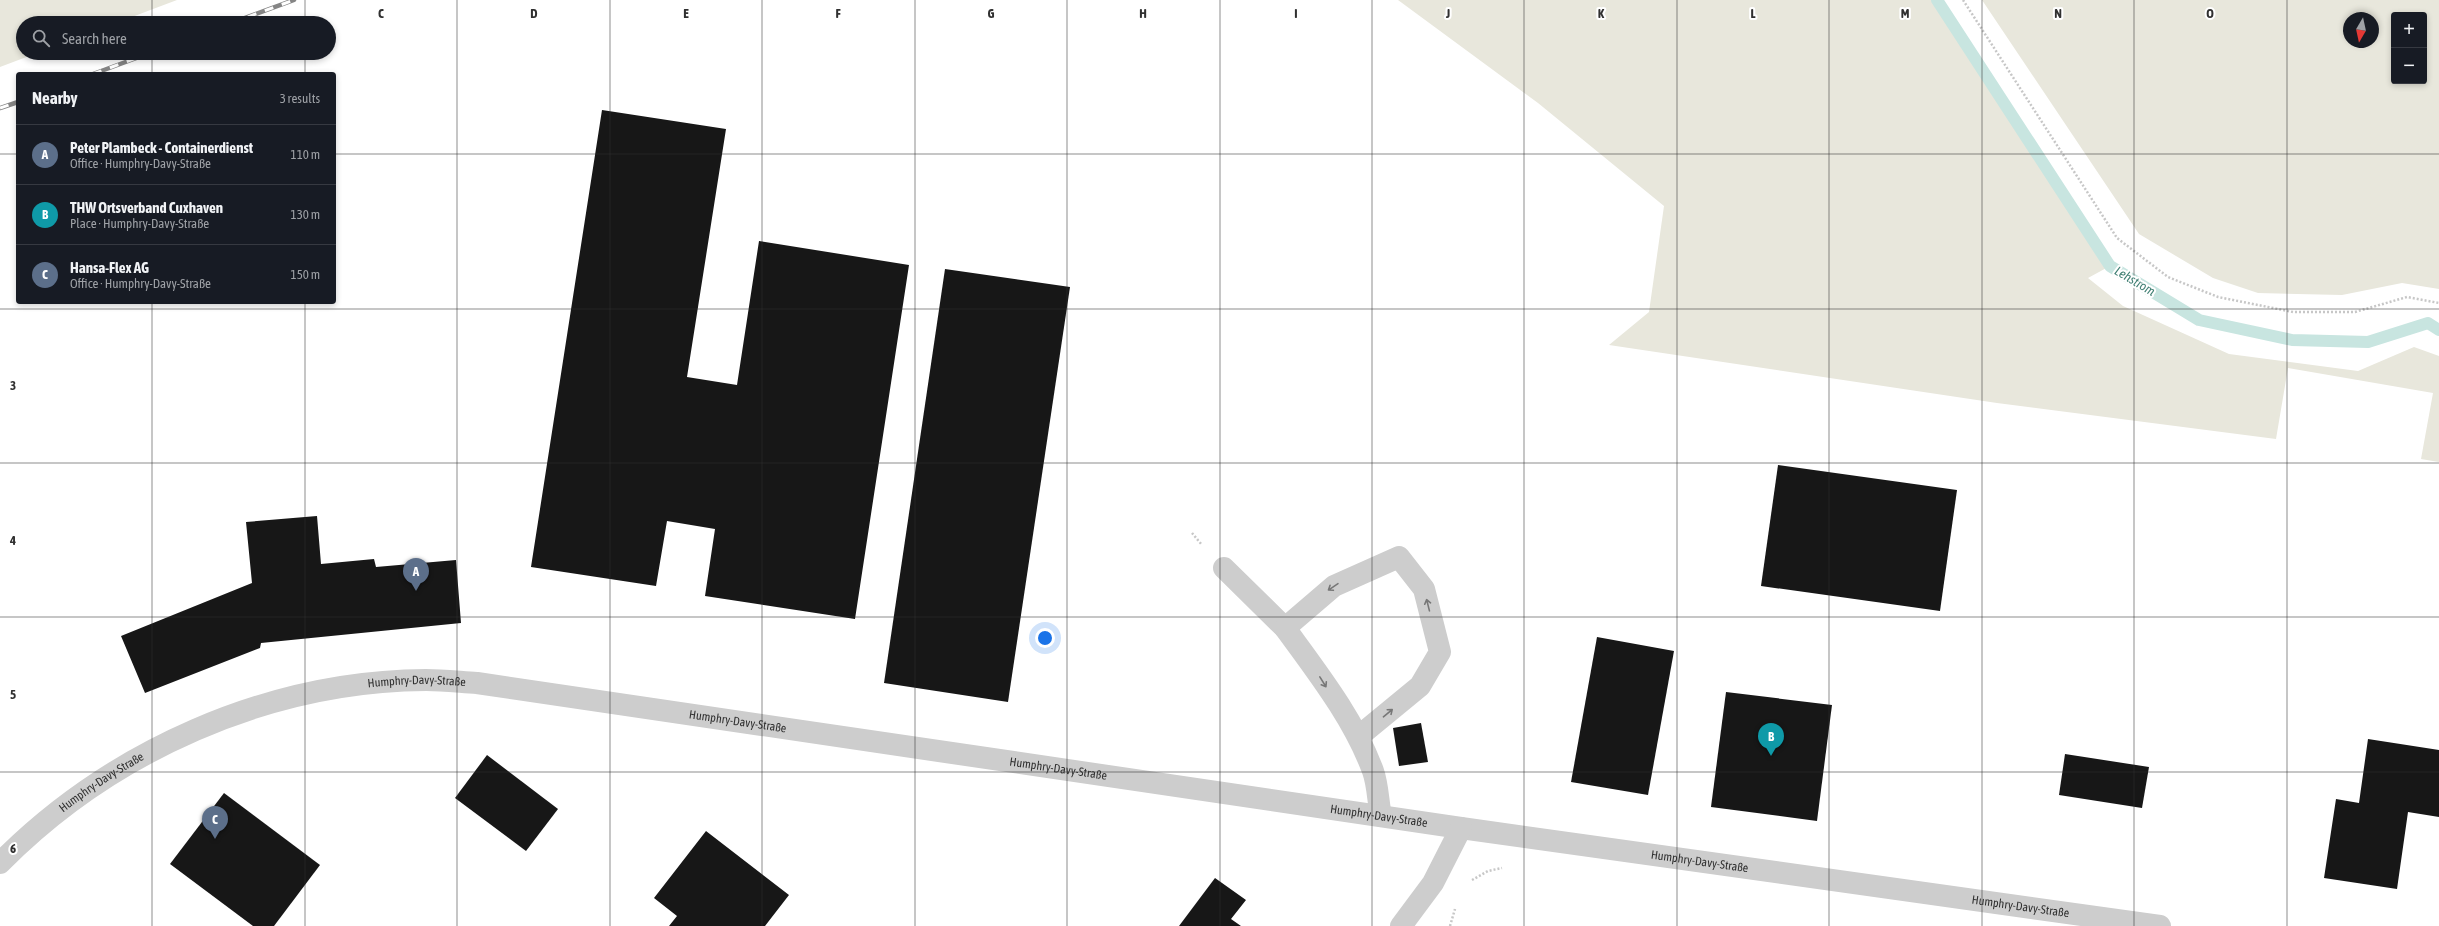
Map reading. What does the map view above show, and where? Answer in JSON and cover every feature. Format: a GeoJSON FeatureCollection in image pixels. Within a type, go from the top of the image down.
{"type":"FeatureCollection","features":[{"type":"Feature","properties":{"kind":"street"},"geometry":{"type":"LineString","coordinates":[[1284,628],[1334,586],[1399,556],[1424,589],[1440,652],[1420,686],[1358,738]]}},
{"type":"Feature","properties":{"kind":"street"},"geometry":{"type":"LineString","coordinates":[[1224,568],[1284,628],[1315,670],[1358,738],[1373,772],[1381,816]]}},
{"type":"Feature","properties":{"kind":"street","name":"Humphry-Davy-Straße"},"geometry":{"type":"LineString","coordinates":[[0,863],[37,830],[80,796],[154,749],[207,726],[269,703],[310,693],[364,684],[426,680],[485,685],[1461,828],[2160,926]]}},
{"type":"Feature","properties":{"kind":"street"},"geometry":{"type":"LineString","coordinates":[[1401,926],[1433,883],[1461,828]]}},
{"type":"Feature","properties":{"kind":"path"},"geometry":{"type":"LineString","coordinates":[[1963,0],[2117,238],[2168,277],[2218,297],[2293,312],[2355,312],[2407,297],[2439,303]]}},
{"type":"Feature","properties":{"kind":"path"},"geometry":{"type":"LineString","coordinates":[[1467,885],[1488,871],[1503,868]]}},
{"type":"Feature","properties":{"kind":"path"},"geometry":{"type":"LineString","coordinates":[[1450,926],[1456,914],[1455,906]]}},
{"type":"Feature","properties":{"kind":"shaded area"},"geometry":{"type":"Polygon","coordinates":[[[0,0],[177,0],[135,16],[16,16],[16,60],[18,60],[0,67],[0,0]]]}},
{"type":"Feature","properties":{"kind":"shaded area"},"geometry":{"type":"Polygon","coordinates":[[[1398,0],[1937,0],[2110,266],[2088,278],[2123,306],[2229,354],[2358,371],[2414,347],[2439,356],[2439,462],[2421,459],[2433,393],[2288,368],[2276,439],[1997,403],[1609,345],[1649,312],[1664,206],[1538,103],[1398,0]]]}},
{"type":"Feature","properties":{"kind":"shaded area"},"geometry":{"type":"Polygon","coordinates":[[[1982,0],[2439,0],[2439,289],[2402,283],[2342,295],[2258,293],[2213,278],[2139,234],[1982,0]]]}},
{"type":"Feature","properties":{"kind":"building"},"geometry":{"type":"Polygon","coordinates":[[[602,110],[726,129],[687,377],[737,385],[759,241],[909,265],[855,619],[705,596],[715,529],[667,521],[656,586],[531,567],[602,110]]]}},
{"type":"Feature","properties":{"kind":"building"},"geometry":{"type":"Polygon","coordinates":[[[945,269],[1070,287],[1008,702],[884,683],[945,269]]]}},
{"type":"Feature","properties":{"kind":"building"},"geometry":{"type":"Polygon","coordinates":[[[1778,465],[1957,490],[1940,611],[1761,586],[1778,465]]]}},
{"type":"Feature","properties":{"kind":"building"},"geometry":{"type":"Polygon","coordinates":[[[317,516],[321,564],[374,559],[376,567],[456,560],[461,623],[261,643],[260,648],[145,693],[121,636],[252,583],[246,522],[317,516]]]}},
{"type":"Feature","properties":{"kind":"building"},"geometry":{"type":"Polygon","coordinates":[[[1597,637],[1674,651],[1648,795],[1571,782],[1597,637]]]}},
{"type":"Feature","properties":{"kind":"building"},"geometry":{"type":"Polygon","coordinates":[[[1726,692],[1832,705],[1817,821],[1711,807],[1726,692]]]}},
{"type":"Feature","properties":{"kind":"building"},"geometry":{"type":"Polygon","coordinates":[[[1421,723],[1428,762],[1399,766],[1393,728],[1421,723]]]}},
{"type":"Feature","properties":{"kind":"building"},"geometry":{"type":"Polygon","coordinates":[[[2368,739],[2439,750],[2439,817],[2408,812],[2397,889],[2324,878],[2336,799],[2359,803],[2368,739]]]}},
{"type":"Feature","properties":{"kind":"building"},"geometry":{"type":"Polygon","coordinates":[[[2065,754],[2149,767],[2142,808],[2059,795],[2065,754]]]}},
{"type":"Feature","properties":{"kind":"building"},"geometry":{"type":"Polygon","coordinates":[[[487,755],[558,809],[526,851],[455,798],[487,755]]]}},
{"type":"Feature","properties":{"kind":"building"},"geometry":{"type":"Polygon","coordinates":[[[224,793],[320,865],[274,926],[253,926],[170,864],[224,793]]]}},
{"type":"Feature","properties":{"kind":"building"},"geometry":{"type":"Polygon","coordinates":[[[706,831],[789,895],[765,926],[669,926],[677,916],[654,898],[706,831]]]}},
{"type":"Feature","properties":{"kind":"building"},"geometry":{"type":"Polygon","coordinates":[[[1215,878],[1246,900],[1231,919],[1241,926],[1179,926],[1215,878]]]}},
{"type":"Feature","properties":{"kind":"waterway","name":"Lehstrom"},"geometry":{"type":"LineString","coordinates":[[1937,0],[2110,266],[2199,320],[2292,340],[2368,342],[2428,323],[2439,330]]}},
{"type":"Feature","properties":{"kind":"railway"},"geometry":{"type":"LineString","coordinates":[[250,16],[294,0]]}},
{"type":"Feature","properties":{"kind":"railway"},"geometry":{"type":"LineString","coordinates":[[98,72],[131,60]]}},
{"type":"Feature","properties":{"kind":"railway"},"geometry":{"type":"LineString","coordinates":[[0,108],[16,103]]}},
{"type":"Feature","properties":{"kind":"place","name":"Peter Plambeck - Containerdienst"},"geometry":{"type":"Point","coordinates":[416,591]}},
{"type":"Feature","properties":{"kind":"place","name":"THW Ortsverband Cuxhaven"},"geometry":{"type":"Point","coordinates":[1771,756]}},
{"type":"Feature","properties":{"kind":"place","name":"Hansa-Flex AG"},"geometry":{"type":"Point","coordinates":[215,839]}}]}
